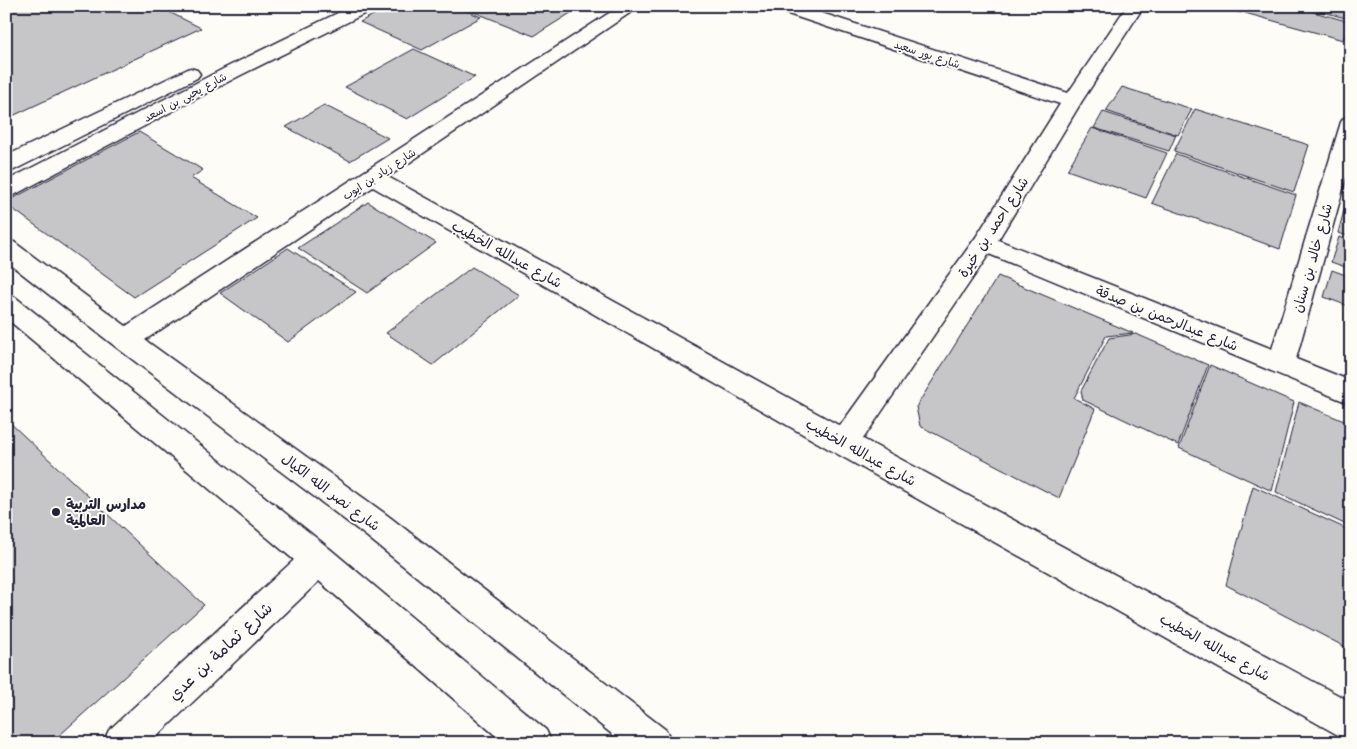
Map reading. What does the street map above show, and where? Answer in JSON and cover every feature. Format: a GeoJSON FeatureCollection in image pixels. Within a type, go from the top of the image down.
{"type":"FeatureCollection","features":[{"type":"Feature","properties":{"kind":"street","name":"شارع يحيى بن اسعد"},"geometry":{"type":"LineString","coordinates":[[6,164],[325,6]]}},
{"type":"Feature","properties":{"kind":"street","name":"شارع يحيى بن اسعد"},"geometry":{"type":"LineString","coordinates":[[6,190],[232,72],[366,6]]}},
{"type":"Feature","properties":{"kind":"street","name":"شارع زياد بن ايوب"},"geometry":{"type":"LineString","coordinates":[[125,340],[632,6]]}},
{"type":"Feature","properties":{"kind":"street","name":"شارع بور سعيد"},"geometry":{"type":"LineString","coordinates":[[782,6],[1072,101]]}},
{"type":"Feature","properties":{"kind":"street","name":"شارع احمد بن خيرة"},"geometry":{"type":"LineString","coordinates":[[844,443],[984,244],[1072,101],[1136,6]]}},
{"type":"Feature","properties":{"kind":"street","name":"شارع خالد بن سنان"},"geometry":{"type":"LineString","coordinates":[[1281,365],[1351,122]]}},
{"type":"Feature","properties":{"kind":"street","name":"شارع عبدالله الخطيب"},"geometry":{"type":"LineString","coordinates":[[373,178],[844,443],[1351,722]]}},
{"type":"Feature","properties":{"kind":"street","name":"شارع عبدالرحمن بن صدقة"},"geometry":{"type":"LineString","coordinates":[[984,244],[1351,393]]}},
{"type":"Feature","properties":{"kind":"street","name":"شارع نصر الله الكيال"},"geometry":{"type":"LineString","coordinates":[[6,248],[125,340],[376,525],[652,743]]}},
{"type":"Feature","properties":{"kind":"street"},"geometry":{"type":"LineString","coordinates":[[6,304],[318,560],[533,743]]}},
{"type":"Feature","properties":{"kind":"street","name":"شارع ثمامة بن عدي"},"geometry":{"type":"LineString","coordinates":[[122,743],[318,560]]}},
{"type":"Feature","properties":{"kind":"building"},"geometry":{"type":"Polygon","coordinates":[[[6,6],[157,6],[201,28],[6,119],[6,6]]]}},
{"type":"Feature","properties":{"kind":"building"},"geometry":{"type":"Polygon","coordinates":[[[390,6],[455,6],[481,17],[422,50],[360,22],[390,6]]]}},
{"type":"Feature","properties":{"kind":"building"},"geometry":{"type":"Polygon","coordinates":[[[459,6],[582,6],[534,36],[459,6]]]}},
{"type":"Feature","properties":{"kind":"building"},"geometry":{"type":"Polygon","coordinates":[[[1217,6],[1245,6],[1241,13],[1217,6]]]}},
{"type":"Feature","properties":{"kind":"building"},"geometry":{"type":"Polygon","coordinates":[[[1249,6],[1292,6],[1350,22],[1343,40],[1245,13],[1249,6]]]}},
{"type":"Feature","properties":{"kind":"building"},"geometry":{"type":"Polygon","coordinates":[[[1301,6],[1351,6],[1351,13],[1349,19],[1301,6]]]}},
{"type":"Feature","properties":{"kind":"building"},"geometry":{"type":"Polygon","coordinates":[[[414,49],[475,77],[407,119],[345,87],[414,49]]]}},
{"type":"Feature","properties":{"kind":"building"},"geometry":{"type":"Polygon","coordinates":[[[1122,87],[1192,109],[1178,135],[1106,111],[1122,87]]]}},
{"type":"Feature","properties":{"kind":"building"},"geometry":{"type":"Polygon","coordinates":[[[324,105],[388,138],[350,161],[286,127],[324,105]]]}},
{"type":"Feature","properties":{"kind":"building"},"geometry":{"type":"Polygon","coordinates":[[[1195,109],[1309,145],[1294,192],[1174,151],[1195,109]]]}},
{"type":"Feature","properties":{"kind":"building"},"geometry":{"type":"Polygon","coordinates":[[[1103,112],[1176,135],[1169,151],[1094,128],[1103,112]]]}},
{"type":"Feature","properties":{"kind":"building"},"geometry":{"type":"Polygon","coordinates":[[[1092,128],[1167,153],[1146,198],[1067,170],[1092,128]]]}},
{"type":"Feature","properties":{"kind":"building"},"geometry":{"type":"Polygon","coordinates":[[[139,132],[203,170],[191,178],[257,218],[134,297],[6,204],[6,202],[139,132]]]}},
{"type":"Feature","properties":{"kind":"building"},"geometry":{"type":"Polygon","coordinates":[[[1176,154],[1296,195],[1280,249],[1152,203],[1176,154]]]}},
{"type":"Feature","properties":{"kind":"building"},"geometry":{"type":"Polygon","coordinates":[[[1351,184],[1351,237],[1338,233],[1351,184]]]}},
{"type":"Feature","properties":{"kind":"building"},"geometry":{"type":"Polygon","coordinates":[[[368,202],[436,243],[367,293],[298,248],[368,202]]]}},
{"type":"Feature","properties":{"kind":"building"},"geometry":{"type":"Polygon","coordinates":[[[1339,237],[1351,242],[1351,269],[1331,262],[1339,237]]]}},
{"type":"Feature","properties":{"kind":"building"},"geometry":{"type":"Polygon","coordinates":[[[288,248],[356,292],[288,342],[220,293],[288,248]]]}},
{"type":"Feature","properties":{"kind":"building"},"geometry":{"type":"Polygon","coordinates":[[[472,267],[519,295],[433,365],[386,333],[472,267]]]}},
{"type":"Feature","properties":{"kind":"building"},"geometry":{"type":"Polygon","coordinates":[[[1332,270],[1351,277],[1351,307],[1324,297],[1332,270]]]}},
{"type":"Feature","properties":{"kind":"building"},"geometry":{"type":"Polygon","coordinates":[[[998,276],[1133,333],[1106,336],[1074,398],[1095,409],[1059,498],[920,426],[916,407],[998,276]]]}},
{"type":"Feature","properties":{"kind":"building"},"geometry":{"type":"Polygon","coordinates":[[[1136,334],[1208,365],[1178,445],[1083,400],[1081,391],[1109,338],[1136,334]]]}},
{"type":"Feature","properties":{"kind":"building"},"geometry":{"type":"Polygon","coordinates":[[[1210,365],[1294,402],[1272,491],[1179,448],[1210,365]]]}},
{"type":"Feature","properties":{"kind":"building"},"geometry":{"type":"Polygon","coordinates":[[[1299,402],[1351,424],[1351,527],[1276,492],[1299,402]]]}},
{"type":"Feature","properties":{"kind":"building","name":"مدارس التربية العالمية"},"geometry":{"type":"Polygon","coordinates":[[[6,419],[204,605],[51,743],[6,743],[6,419]]]}},
{"type":"Feature","properties":{"kind":"building"},"geometry":{"type":"Polygon","coordinates":[[[1253,486],[1351,531],[1351,650],[1226,585],[1253,486]]]}},
{"type":"Feature","properties":{"kind":"place","name":"مدارس التربية العالمية"},"geometry":{"type":"Point","coordinates":[56,512]}}]}
